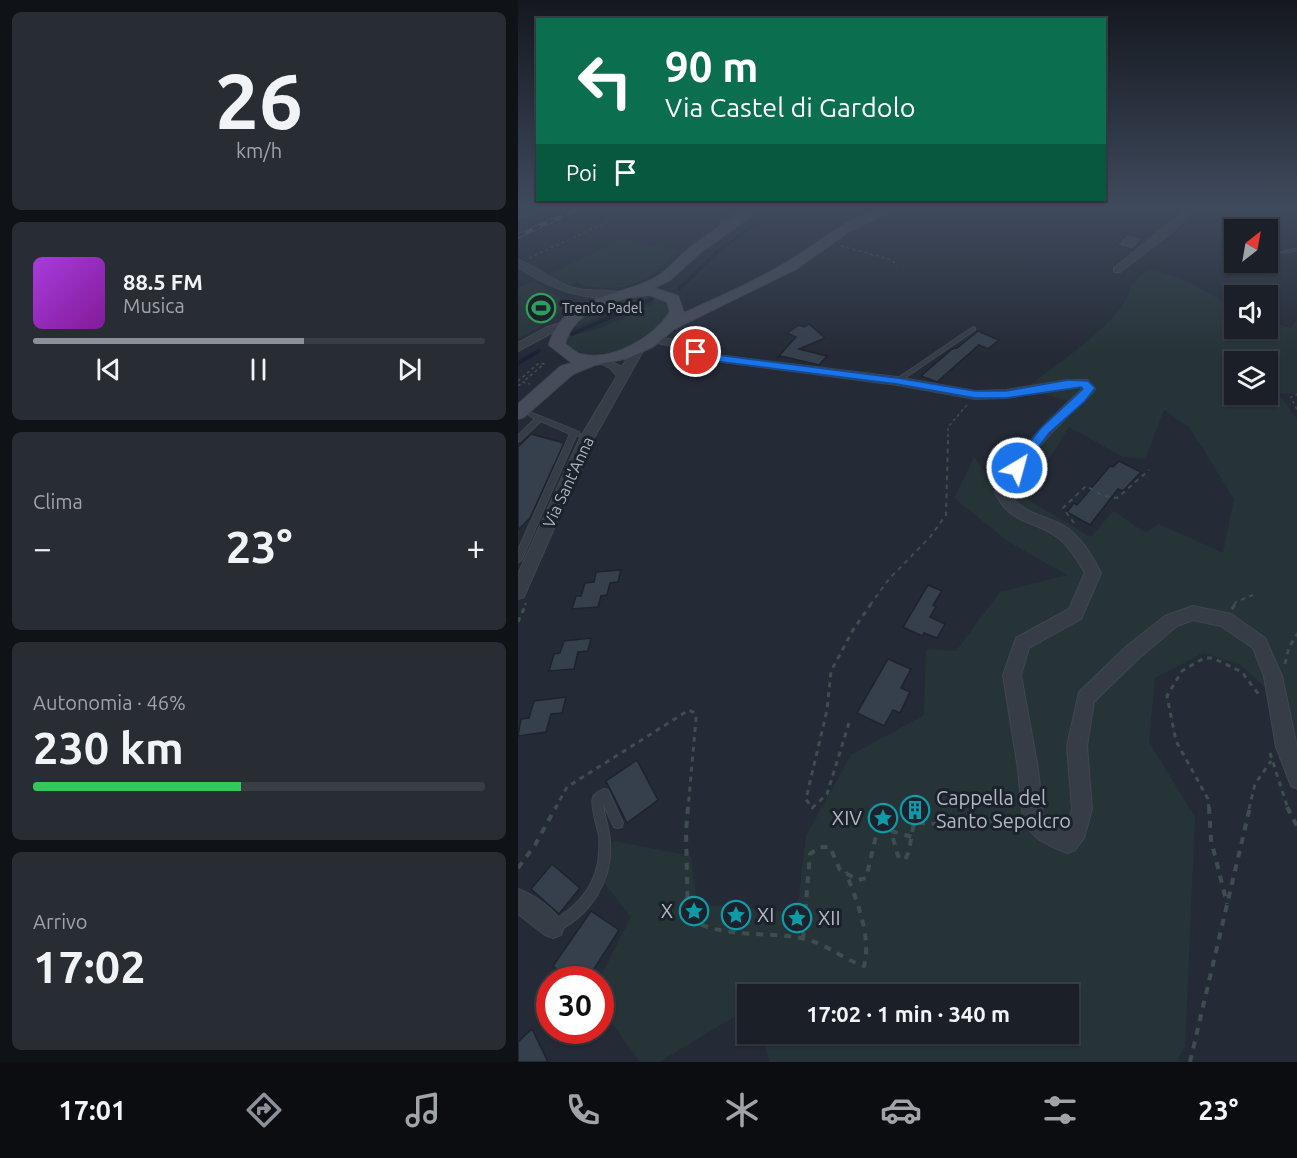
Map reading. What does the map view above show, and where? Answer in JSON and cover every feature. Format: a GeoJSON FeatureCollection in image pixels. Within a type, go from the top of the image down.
{"type":"FeatureCollection","features":[{"type":"Feature","properties":{"kind":"main road"},"geometry":{"type":"LineString","coordinates":[[518,400],[554,368],[561,349],[560,330],[566,324],[602,300],[665,277],[688,257]]}},
{"type":"Feature","properties":{"kind":"main road"},"geometry":{"type":"LineString","coordinates":[[666,334],[678,315],[679,308],[671,297],[669,283],[698,257]]}},
{"type":"Feature","properties":{"kind":"main road"},"geometry":{"type":"LineString","coordinates":[[527,417],[567,370],[578,364],[638,349],[805,257]]}},
{"type":"Feature","properties":{"kind":"main road"},"geometry":{"type":"LineString","coordinates":[[622,294],[651,291],[697,303],[730,297]]}},
{"type":"Feature","properties":{"kind":"main road"},"geometry":{"type":"LineString","coordinates":[[561,349],[576,358],[601,360]]}},
{"type":"Feature","properties":{"kind":"street"},"geometry":{"type":"LineString","coordinates":[[1117,270],[1135,257]]}},
{"type":"Feature","properties":{"kind":"street"},"geometry":{"type":"LineString","coordinates":[[518,263],[547,281],[572,292],[622,294]]}},
{"type":"Feature","properties":{"kind":"street"},"geometry":{"type":"LineString","coordinates":[[572,292],[576,296],[581,313]]}},
{"type":"Feature","properties":{"kind":"street"},"geometry":{"type":"LineString","coordinates":[[520,347],[549,330],[566,324]]}},
{"type":"Feature","properties":{"kind":"street"},"geometry":{"type":"LineString","coordinates":[[666,334],[715,358],[985,394],[1006,394],[1084,383],[1089,388],[1045,431],[1008,480],[1002,493],[1007,506],[1016,513],[1058,530],[1079,548],[1093,573],[1075,614],[1022,643],[1012,675],[1028,769],[1033,819],[1049,835],[1067,842],[1077,831],[1082,809],[1081,776],[1076,746],[1085,699],[1133,652],[1171,621],[1193,613],[1225,619],[1259,643],[1273,676],[1277,746],[1298,779]]}},
{"type":"Feature","properties":{"kind":"street"},"geometry":{"type":"LineString","coordinates":[[520,347],[561,349]]}},
{"type":"Feature","properties":{"kind":"street","name":"Via Sant'Anna"},"geometry":{"type":"LineString","coordinates":[[518,592],[581,436],[624,377],[638,349]]}},
{"type":"Feature","properties":{"kind":"street"},"geometry":{"type":"LineString","coordinates":[[601,360],[614,366],[624,377]]}},
{"type":"Feature","properties":{"kind":"street"},"geometry":{"type":"LineString","coordinates":[[518,900],[553,927]]}},
{"type":"Feature","properties":{"kind":"lane"},"geometry":{"type":"LineString","coordinates":[[897,381],[973,329]]}},
{"type":"Feature","properties":{"kind":"lane"},"geometry":{"type":"LineString","coordinates":[[518,439],[527,417],[581,436],[518,559]]}},
{"type":"Feature","properties":{"kind":"lane"},"geometry":{"type":"LineString","coordinates":[[553,927],[570,919],[599,885],[605,843],[597,810],[598,798],[604,794],[618,823]]}},
{"type":"Feature","properties":{"kind":"path"},"geometry":{"type":"LineString","coordinates":[[518,263],[532,257]]}},
{"type":"Feature","properties":{"kind":"path"},"geometry":{"type":"LineString","coordinates":[[880,257],[892,260],[897,266]]}},
{"type":"Feature","properties":{"kind":"path"},"geometry":{"type":"LineString","coordinates":[[518,381],[539,363],[544,364],[518,386]]}},
{"type":"Feature","properties":{"kind":"path"},"geometry":{"type":"LineString","coordinates":[[522,382],[530,384]]}},
{"type":"Feature","properties":{"kind":"path"},"geometry":{"type":"LineString","coordinates":[[849,723],[827,794],[812,808],[806,799],[827,710],[831,671],[853,630],[889,579],[930,537],[946,515],[948,427],[964,407],[985,394]]}},
{"type":"Feature","properties":{"kind":"path"},"geometry":{"type":"LineString","coordinates":[[1298,394],[1291,397],[1294,408],[1298,412]]}},
{"type":"Feature","properties":{"kind":"path"},"geometry":{"type":"LineString","coordinates":[[1079,548],[1082,541],[1063,508],[1070,500],[1086,486],[1104,496],[1117,498],[1149,470]]}},
{"type":"Feature","properties":{"kind":"path"},"geometry":{"type":"LineString","coordinates":[[1225,619],[1236,602],[1253,595]]}},
{"type":"Feature","properties":{"kind":"path"},"geometry":{"type":"LineString","coordinates":[[1227,904],[1211,840],[1208,799],[1176,741],[1167,696],[1182,672],[1204,658],[1213,658],[1242,672],[1260,696]]}},
{"type":"Feature","properties":{"kind":"path"},"geometry":{"type":"LineString","coordinates":[[518,868],[567,787],[689,710],[695,713],[696,720],[686,831],[688,918],[697,925],[803,939],[864,966],[865,951],[858,903],[846,872]]}},
{"type":"Feature","properties":{"kind":"path"},"geometry":{"type":"LineString","coordinates":[[1190,1062],[1255,784],[1271,761],[1277,746]]}},
{"type":"Feature","properties":{"kind":"path"},"geometry":{"type":"LineString","coordinates":[[1277,746],[1271,761],[1290,816],[1298,828]]}},
{"type":"Feature","properties":{"kind":"path"},"geometry":{"type":"LineString","coordinates":[[803,939],[810,854],[824,845],[830,847],[840,870],[858,880],[866,878],[871,868],[875,832],[880,825],[885,823],[891,831],[898,856],[905,860],[909,851],[914,822],[929,824],[1033,819]]}},
{"type":"Feature","properties":{"kind":"path"},"geometry":{"type":"LineString","coordinates":[[891,831],[912,837]]}},
{"type":"Feature","properties":{"kind":"shaded area"},"geometry":{"type":"Polygon","coordinates":[[[585,257],[673,257],[646,278],[621,287],[593,287],[577,282],[571,285],[546,276],[585,257]]]}},
{"type":"Feature","properties":{"kind":"shaded area"},"geometry":{"type":"Polygon","coordinates":[[[1149,269],[1185,280],[1224,302],[1224,339],[1278,339],[1278,324],[1291,328],[1297,319],[1297,394],[1278,393],[1297,419],[1297,755],[1277,698],[1239,664],[1203,653],[1155,678],[1149,742],[1195,817],[1185,1047],[1176,1062],[770,1062],[764,1044],[1079,1044],[1079,984],[737,984],[737,1015],[659,1062],[640,1062],[614,1026],[614,966],[606,966],[631,917],[602,880],[614,841],[691,856],[697,904],[797,913],[806,836],[851,755],[924,715],[926,649],[956,651],[1000,592],[1067,575],[1009,542],[954,498],[974,457],[994,485],[1051,414],[1083,405],[1044,394],[1029,386],[1089,340],[1117,312],[1127,298],[1131,285],[1149,269]],[[1164,410],[1145,459],[1123,457],[1069,427],[1025,498],[1091,537],[1113,511],[1146,533],[1159,524],[1223,553],[1234,499],[1189,427],[1164,410]]]}},
{"type":"Feature","properties":{"kind":"shaded area","name":"Trento Padel"},"geometry":{"type":"Polygon","coordinates":[[[534,280],[565,301],[566,305],[552,320],[518,339],[518,288],[534,280]]]}},
{"type":"Feature","properties":{"kind":"shaded area"},"geometry":{"type":"Polygon","coordinates":[[[640,296],[658,298],[670,309],[666,320],[656,331],[641,341],[606,353],[590,354],[575,350],[565,341],[570,331],[577,322],[586,315],[607,304],[640,296]],[[644,298],[572,329],[570,333],[577,334],[598,329],[653,304],[654,301],[644,298]]]}},
{"type":"Feature","properties":{"kind":"building"},"geometry":{"type":"Polygon","coordinates":[[[809,324],[825,338],[799,349],[827,356],[819,365],[781,356],[777,358],[796,337],[787,333],[799,325],[804,327],[809,324]]]}},
{"type":"Feature","properties":{"kind":"building"},"geometry":{"type":"Polygon","coordinates":[[[978,331],[999,340],[988,349],[979,345],[937,382],[921,376],[952,349],[957,348],[978,331]]]}},
{"type":"Feature","properties":{"kind":"building"},"geometry":{"type":"Polygon","coordinates":[[[531,434],[564,443],[530,518],[518,530],[518,447],[531,434]]]}},
{"type":"Feature","properties":{"kind":"building"},"geometry":{"type":"Polygon","coordinates":[[[1119,461],[1141,472],[1123,491],[1118,489],[1090,525],[1067,512],[1074,503],[1077,505],[1110,466],[1113,467],[1119,461]]]}},
{"type":"Feature","properties":{"kind":"building"},"geometry":{"type":"Polygon","coordinates":[[[621,570],[618,582],[610,583],[607,595],[601,596],[598,607],[572,609],[576,596],[581,596],[585,583],[594,582],[596,572],[621,570]]]}},
{"type":"Feature","properties":{"kind":"building"},"geometry":{"type":"Polygon","coordinates":[[[928,585],[942,591],[933,605],[936,607],[930,617],[945,624],[937,638],[924,633],[922,636],[903,627],[928,585]]]}},
{"type":"Feature","properties":{"kind":"building"},"geometry":{"type":"Polygon","coordinates":[[[591,638],[588,651],[578,652],[574,669],[549,671],[554,654],[560,653],[564,641],[591,638]]]}},
{"type":"Feature","properties":{"kind":"building"},"geometry":{"type":"Polygon","coordinates":[[[888,659],[911,669],[901,688],[910,692],[900,713],[893,710],[884,726],[857,713],[888,659]]]}},
{"type":"Feature","properties":{"kind":"building"},"geometry":{"type":"Polygon","coordinates":[[[566,697],[562,713],[551,714],[546,732],[518,736],[521,719],[529,718],[534,701],[566,697]]]}},
{"type":"Feature","properties":{"kind":"building"},"geometry":{"type":"Polygon","coordinates":[[[637,760],[658,800],[627,823],[606,781],[637,760]]]}},
{"type":"Feature","properties":{"kind":"building","name":"Cappella del Santo Sepolcro"},"geometry":{"type":"Polygon","coordinates":[[[908,805],[923,806],[923,819],[907,818],[908,805]]]}},
{"type":"Feature","properties":{"kind":"building"},"geometry":{"type":"Polygon","coordinates":[[[552,864],[580,888],[559,914],[531,889],[552,864]]]}},
{"type":"Feature","properties":{"kind":"building"},"geometry":{"type":"Polygon","coordinates":[[[591,911],[619,930],[596,966],[553,966],[591,911]]]}},
{"type":"Feature","properties":{"kind":"building"},"geometry":{"type":"Polygon","coordinates":[[[532,1029],[536,1044],[539,1044],[548,1062],[518,1062],[518,1042],[532,1029]]]}},
{"type":"Feature","properties":{"kind":"waterway"},"geometry":{"type":"LineString","coordinates":[[679,289],[712,257]]}},
{"type":"Feature","properties":{"kind":"waterway"},"geometry":{"type":"LineString","coordinates":[[622,312],[652,299]]}},
{"type":"Feature","properties":{"kind":"waterway"},"geometry":{"type":"LineString","coordinates":[[572,334],[625,311]]}},
{"type":"Feature","properties":{"kind":"waterway"},"geometry":{"type":"LineString","coordinates":[[518,363],[539,351]]}},
{"type":"Feature","properties":{"kind":"place","name":"Trento Padel"},"geometry":{"type":"Point","coordinates":[541,308]}},
{"type":"Feature","properties":{"kind":"place","name":"Cappella del Santo Sepolcro"},"geometry":{"type":"Point","coordinates":[915,810]}},
{"type":"Feature","properties":{"kind":"place","name":"XIV"},"geometry":{"type":"Point","coordinates":[883,818]}},
{"type":"Feature","properties":{"kind":"place","name":"X"},"geometry":{"type":"Point","coordinates":[694,911]}},
{"type":"Feature","properties":{"kind":"place","name":"XI"},"geometry":{"type":"Point","coordinates":[736,915]}},
{"type":"Feature","properties":{"kind":"place","name":"XII"},"geometry":{"type":"Point","coordinates":[797,918]}},
{"type":"Feature","properties":{"kind":"route"},"geometry":{"type":"LineString","coordinates":[[696,352],[715,358],[897,381],[975,395],[1006,394],[1084,383],[1089,388],[1081,399],[1045,431],[1017,468]]}}]}
